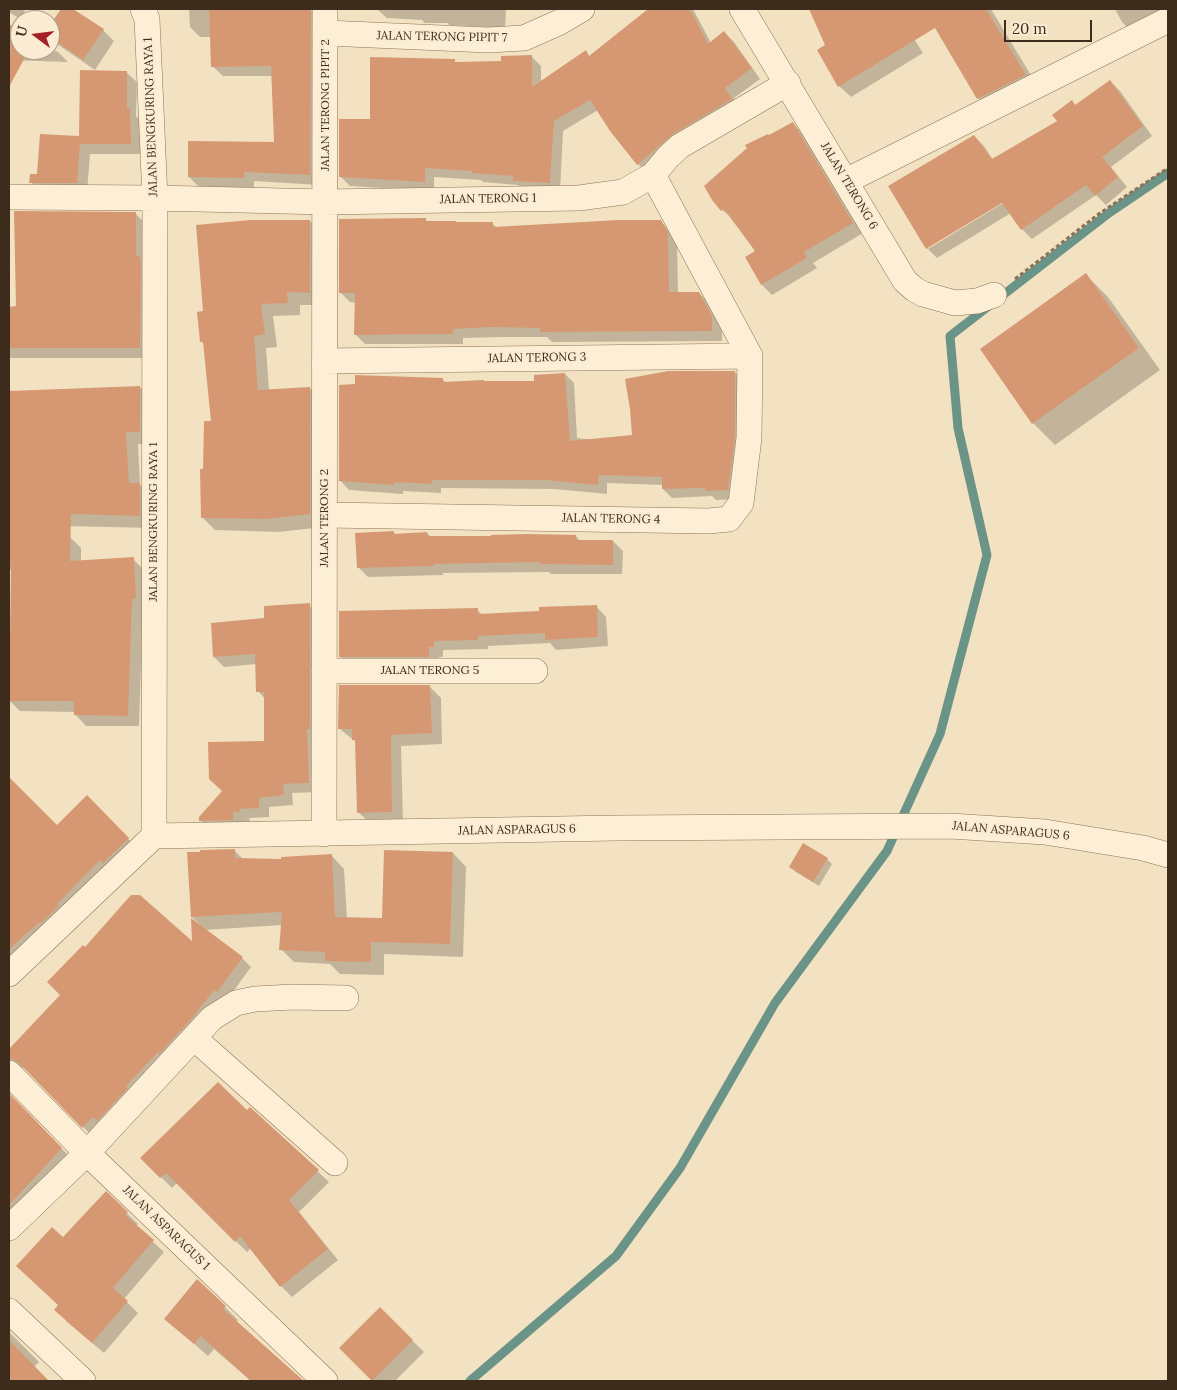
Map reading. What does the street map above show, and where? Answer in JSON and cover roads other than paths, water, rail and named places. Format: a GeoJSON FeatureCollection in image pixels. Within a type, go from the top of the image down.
{"type":"FeatureCollection","features":[{"type":"Feature","properties":{"kind":"street","name":"JALAN BENGKURING RAYA 1"},"geometry":{"type":"LineString","coordinates":[[142,9],[147,19],[155,198],[154,836]]}},
{"type":"Feature","properties":{"kind":"street","name":"JALAN TERONG PIPIT 7"},"geometry":{"type":"LineString","coordinates":[[325,21],[488,40],[524,38],[560,22],[582,9]]}},
{"type":"Feature","properties":{"kind":"street","name":"JALAN TERONG 6"},"geometry":{"type":"LineString","coordinates":[[742,9],[905,281],[914,289],[931,297],[966,303],[994,295]]}},
{"type":"Feature","properties":{"kind":"street"},"geometry":{"type":"LineString","coordinates":[[846,181],[1168,20]]}},
{"type":"Feature","properties":{"kind":"street","name":"JALAN TERONG PIPIT 2"},"geometry":{"type":"LineString","coordinates":[[325,21],[326,202]]}},
{"type":"Feature","properties":{"kind":"street","name":"JALAN TERONG 1"},"geometry":{"type":"LineString","coordinates":[[9,197],[326,202],[579,198],[622,192],[653,175],[680,146],[788,83]]}},
{"type":"Feature","properties":{"kind":"street"},"geometry":{"type":"LineString","coordinates":[[653,175],[750,356]]}},
{"type":"Feature","properties":{"kind":"street","name":"JALAN TERONG 2"},"geometry":{"type":"LineString","coordinates":[[324,834],[326,202]]}},
{"type":"Feature","properties":{"kind":"street","name":"JALAN TERONG 3"},"geometry":{"type":"LineString","coordinates":[[324,361],[750,356]]}},
{"type":"Feature","properties":{"kind":"street","name":"JALAN TERONG 4"},"geometry":{"type":"LineString","coordinates":[[325,515],[709,521],[729,519],[741,503],[749,438],[750,356]]}},
{"type":"Feature","properties":{"kind":"street","name":"JALAN TERONG 5"},"geometry":{"type":"LineString","coordinates":[[324,671],[535,671]]}},
{"type":"Feature","properties":{"kind":"street","name":"JALAN ASPARAGUS 6"},"geometry":{"type":"LineString","coordinates":[[154,836],[607,828],[950,826],[1045,832],[1143,848],[1168,855]]}},
{"type":"Feature","properties":{"kind":"street"},"geometry":{"type":"LineString","coordinates":[[9,974],[154,836]]}},
{"type":"Feature","properties":{"kind":"street"},"geometry":{"type":"LineString","coordinates":[[9,1228],[87,1152],[212,1018],[236,1003],[255,999],[293,997],[346,998]]}},
{"type":"Feature","properties":{"kind":"street"},"geometry":{"type":"LineString","coordinates":[[194,1038],[335,1164]]}},
{"type":"Feature","properties":{"kind":"street","name":"JALAN ASPARAGUS 1"},"geometry":{"type":"LineString","coordinates":[[9,1073],[87,1152],[324,1381]]}},
{"type":"Feature","properties":{"kind":"street"},"geometry":{"type":"LineString","coordinates":[[9,1310],[83,1381]]}},
{"type":"Feature","properties":{"kind":"waterway"},"geometry":{"type":"LineString","coordinates":[[470,1381],[616,1256],[680,1168],[775,1003],[887,851],[940,734],[987,555],[958,428],[950,336],[1109,213],[1168,173]]}}]}
